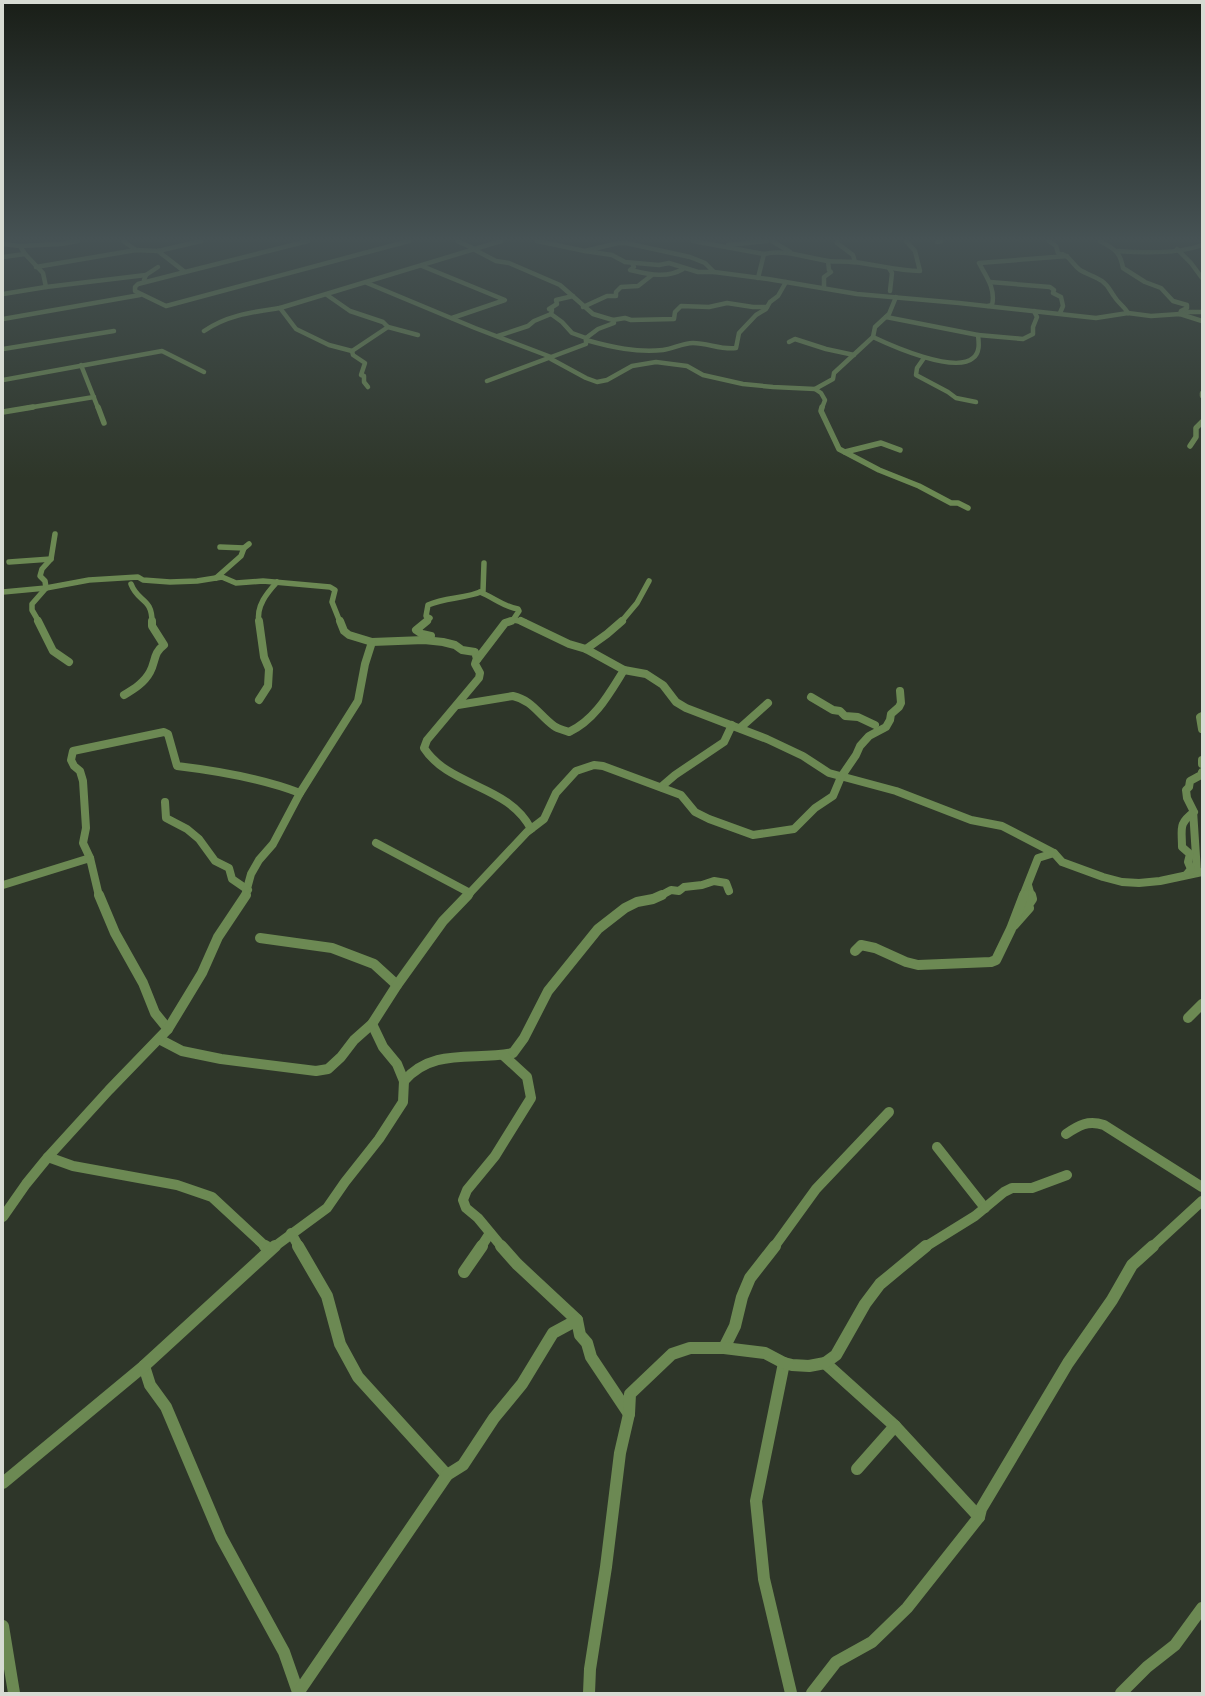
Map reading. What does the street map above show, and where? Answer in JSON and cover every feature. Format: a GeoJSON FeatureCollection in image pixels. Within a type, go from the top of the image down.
{"type":"FeatureCollection","features":[{"type":"Feature","properties":{"kind":"street"},"geometry":{"type":"LineString","coordinates":[[204,331],[213,324],[223,320]]}},
{"type":"Feature","properties":{"kind":"street"},"geometry":{"type":"LineString","coordinates":[[289,320],[296,329],[329,345],[352,351],[356,357],[365,363],[361,375],[364,376],[364,382],[368,387]]}},
{"type":"Feature","properties":{"kind":"street"},"geometry":{"type":"LineString","coordinates":[[378,320],[388,326],[418,335]]}},
{"type":"Feature","properties":{"kind":"street"},"geometry":{"type":"LineString","coordinates":[[457,320],[551,357],[551,359],[558,363],[597,382],[607,380],[646,357],[670,349],[677,345],[691,343],[710,345],[721,349],[736,348],[739,333],[752,320]]}},
{"type":"Feature","properties":{"kind":"street"},"geometry":{"type":"LineString","coordinates":[[498,336],[528,326],[536,320]]}},
{"type":"Feature","properties":{"kind":"street"},"geometry":{"type":"LineString","coordinates":[[559,320],[572,333],[586,339],[663,362],[688,366],[703,374],[742,384],[800,389],[815,389],[833,379],[834,373],[873,337],[875,328],[883,320]]}},
{"type":"Feature","properties":{"kind":"street"},"geometry":{"type":"LineString","coordinates":[[487,381],[586,344],[586,339],[598,329],[614,323],[613,320]]}},
{"type":"Feature","properties":{"kind":"street"},"geometry":{"type":"LineString","coordinates":[[902,320],[978,335],[1023,339],[1034,334],[1033,327],[1036,320]]}},
{"type":"Feature","properties":{"kind":"street"},"geometry":{"type":"LineString","coordinates":[[352,351],[388,326]]}},
{"type":"Feature","properties":{"kind":"street"},"geometry":{"type":"LineString","coordinates":[[3,349],[114,332]]}},
{"type":"Feature","properties":{"kind":"street"},"geometry":{"type":"LineString","coordinates":[[873,337],[910,354],[924,358],[959,363],[971,361],[975,357],[979,349],[978,335]]}},
{"type":"Feature","properties":{"kind":"street"},"geometry":{"type":"LineString","coordinates":[[789,342],[795,339],[826,349],[854,355]]}},
{"type":"Feature","properties":{"kind":"street"},"geometry":{"type":"LineString","coordinates":[[3,380],[162,350],[204,372]]}},
{"type":"Feature","properties":{"kind":"street"},"geometry":{"type":"LineString","coordinates":[[924,358],[918,365],[916,375],[948,392],[956,398],[976,402]]}},
{"type":"Feature","properties":{"kind":"street"},"geometry":{"type":"LineString","coordinates":[[81,365],[104,423]]}},
{"type":"Feature","properties":{"kind":"street"},"geometry":{"type":"LineString","coordinates":[[815,389],[824,396],[825,403],[821,412],[823,418],[837,445],[845,452],[879,470],[919,486],[951,503],[958,503],[968,508]]}},
{"type":"Feature","properties":{"kind":"street"},"geometry":{"type":"LineString","coordinates":[[3,412],[94,397]]}},
{"type":"Feature","properties":{"kind":"street"},"geometry":{"type":"LineString","coordinates":[[1190,446],[1196,437],[1196,428],[1202,422]]}},
{"type":"Feature","properties":{"kind":"street"},"geometry":{"type":"LineString","coordinates":[[845,452],[881,443],[900,450]]}},
{"type":"Feature","properties":{"kind":"street"},"geometry":{"type":"LineString","coordinates":[[55,534],[51,559],[42,569],[40,576],[45,581],[46,588],[32,604],[32,610],[44,630],[48,644],[53,651],[69,662]]}},
{"type":"Feature","properties":{"kind":"street"},"geometry":{"type":"LineString","coordinates":[[215,579],[241,556],[247,546],[220,547]]}},
{"type":"Feature","properties":{"kind":"street"},"geometry":{"type":"LineString","coordinates":[[9,562],[51,559]]}},
{"type":"Feature","properties":{"kind":"street"},"geometry":{"type":"LineString","coordinates":[[424,640],[431,636],[422,634],[416,630],[430,618],[426,616],[428,605],[443,599],[461,598],[483,591],[484,563]]}},
{"type":"Feature","properties":{"kind":"street"},"geometry":{"type":"LineString","coordinates":[[131,584],[138,577]]}},
{"type":"Feature","properties":{"kind":"street"},"geometry":{"type":"LineString","coordinates":[[3,592],[46,588],[89,580],[138,577],[143,580],[170,582],[225,578],[233,583],[259,581],[330,587],[335,590],[332,602],[344,631],[349,635],[372,642],[424,640],[452,644],[462,650],[473,651],[477,659]]}},
{"type":"Feature","properties":{"kind":"street"},"geometry":{"type":"LineString","coordinates":[[120,579],[131,584],[134,592],[152,610],[152,626],[164,644],[157,650],[155,661],[144,682],[124,695]]}},
{"type":"Feature","properties":{"kind":"street"},"geometry":{"type":"LineString","coordinates":[[586,649],[600,641],[637,604],[650,581]]}},
{"type":"Feature","properties":{"kind":"street"},"geometry":{"type":"LineString","coordinates":[[259,700],[268,686],[269,669],[264,657],[258,617],[261,604],[267,593],[277,582]]}},
{"type":"Feature","properties":{"kind":"street"},"geometry":{"type":"LineString","coordinates":[[480,592],[492,597],[510,608],[518,609],[519,611],[513,620]]}},
{"type":"Feature","properties":{"kind":"street"},"geometry":{"type":"LineString","coordinates":[[531,829],[527,820],[516,808],[477,784],[441,767],[429,758],[424,748],[427,740],[458,705],[479,678],[480,673],[475,664],[477,659],[488,647],[502,626],[508,621],[513,620],[526,622],[569,644],[586,649],[624,670],[646,674],[663,685],[676,702],[686,708],[740,728],[804,756],[829,773],[896,792],[971,820],[1002,826],[1054,853],[1062,862],[1096,875],[1122,882],[1160,881],[1200,872],[1194,812],[1187,798],[1186,790],[1189,787],[1189,782],[1202,772]]}},
{"type":"Feature","properties":{"kind":"street"},"geometry":{"type":"LineString","coordinates":[[3,1217],[26,1184],[48,1157],[109,1090],[160,1039],[168,1029],[198,979],[218,937],[248,890],[251,874],[259,860],[273,844],[300,792],[358,701],[365,664],[372,642]]}},
{"type":"Feature","properties":{"kind":"street"},"geometry":{"type":"LineString","coordinates":[[458,705],[513,696],[522,698],[530,703],[555,727],[569,732],[578,728],[603,704],[624,670]]}},
{"type":"Feature","properties":{"kind":"street"},"geometry":{"type":"LineString","coordinates":[[160,1039],[182,1051],[221,1059],[316,1071],[328,1069],[341,1057],[354,1040],[372,1024],[397,985],[443,921],[531,829],[544,819],[556,793],[576,771],[594,765],[603,766],[681,795],[695,812],[709,819],[753,835],[794,829],[816,808],[833,796],[841,777],[856,755],[860,746],[873,731],[886,727],[890,720],[891,714],[899,709],[901,704],[900,691]]}},
{"type":"Feature","properties":{"kind":"street"},"geometry":{"type":"LineString","coordinates":[[811,697],[833,710],[840,711],[845,716],[860,716],[873,731]]}},
{"type":"Feature","properties":{"kind":"street"},"geometry":{"type":"LineString","coordinates":[[740,728],[768,703]]}},
{"type":"Feature","properties":{"kind":"street"},"geometry":{"type":"LineString","coordinates":[[1202,716],[1200,717],[1202,729]]}},
{"type":"Feature","properties":{"kind":"street"},"geometry":{"type":"LineString","coordinates":[[661,787],[675,775],[724,742],[732,725]]}},
{"type":"Feature","properties":{"kind":"street"},"geometry":{"type":"LineString","coordinates":[[168,1029],[155,1013],[143,983],[116,933],[98,893],[90,858],[83,843],[86,828],[83,781],[80,771],[74,766],[71,760],[73,751],[164,732],[168,734],[176,766],[216,771],[277,784],[300,792]]}},
{"type":"Feature","properties":{"kind":"street"},"geometry":{"type":"LineString","coordinates":[[1202,760],[1202,764]]}},
{"type":"Feature","properties":{"kind":"street"},"geometry":{"type":"LineString","coordinates":[[165,802],[166,818],[199,839],[215,861],[229,868],[232,878],[248,890]]}},
{"type":"Feature","properties":{"kind":"street"},"geometry":{"type":"LineString","coordinates":[[1187,874],[1191,869],[1188,862],[1190,854],[1182,847],[1182,825],[1184,820],[1194,812]]}},
{"type":"Feature","properties":{"kind":"street"},"geometry":{"type":"LineString","coordinates":[[376,843],[470,894]]}},
{"type":"Feature","properties":{"kind":"street"},"geometry":{"type":"LineString","coordinates":[[854,951],[861,945],[868,946],[905,962],[932,966],[951,963],[991,962],[996,960],[1012,927],[1038,858],[1054,853]]}},
{"type":"Feature","properties":{"kind":"street"},"geometry":{"type":"LineString","coordinates":[[3,885],[90,858]]}},
{"type":"Feature","properties":{"kind":"street"},"geometry":{"type":"LineString","coordinates":[[404,1081],[410,1072],[430,1060],[513,1053],[524,1038],[548,991],[606,922],[625,908],[637,902],[653,899],[671,890],[679,891],[684,887],[718,881],[726,883],[729,891]]}},
{"type":"Feature","properties":{"kind":"street"},"geometry":{"type":"LineString","coordinates":[[260,938],[332,948],[374,964],[397,985]]}},
{"type":"Feature","properties":{"kind":"street"},"geometry":{"type":"LineString","coordinates":[[1188,1018],[1202,1004]]}},
{"type":"Feature","properties":{"kind":"street"},"geometry":{"type":"LineString","coordinates":[[3,1483],[144,1366],[270,1250],[327,1208],[344,1182],[379,1139],[402,1102],[404,1081],[397,1064],[383,1047],[372,1024]]}},
{"type":"Feature","properties":{"kind":"street"},"geometry":{"type":"LineString","coordinates":[[503,1055],[527,1077],[531,1098],[495,1156],[467,1190],[463,1200],[466,1208],[478,1218],[517,1264],[577,1320],[580,1335],[588,1343],[591,1357],[629,1414]]}},
{"type":"Feature","properties":{"kind":"street"},"geometry":{"type":"LineString","coordinates":[[724,1348],[735,1326],[742,1297],[750,1278],[802,1210],[816,1189],[889,1112]]}},
{"type":"Feature","properties":{"kind":"street"},"geometry":{"type":"LineString","coordinates":[[1066,1134],[1081,1124],[1092,1121],[1104,1125],[1202,1187]]}},
{"type":"Feature","properties":{"kind":"street"},"geometry":{"type":"LineString","coordinates":[[937,1147],[985,1208]]}},
{"type":"Feature","properties":{"kind":"street"},"geometry":{"type":"LineString","coordinates":[[48,1157],[79,1167],[177,1185],[212,1197],[270,1250]]}},
{"type":"Feature","properties":{"kind":"street"},"geometry":{"type":"LineString","coordinates":[[589,1693],[590,1669],[606,1567],[620,1453],[629,1414],[630,1394],[672,1354],[690,1348],[724,1348],[765,1353],[784,1363],[809,1366],[824,1363],[836,1355],[865,1304],[880,1284],[930,1242],[976,1216],[1004,1192],[1012,1188],[1032,1188],[1067,1175]]}},
{"type":"Feature","properties":{"kind":"street"},"geometry":{"type":"LineString","coordinates":[[812,1693],[836,1662],[872,1642],[907,1608],[979,1517],[981,1510],[1068,1363],[1112,1300],[1132,1265],[1202,1201]]}},
{"type":"Feature","properties":{"kind":"street"},"geometry":{"type":"LineString","coordinates":[[464,1272],[490,1233]]}},
{"type":"Feature","properties":{"kind":"street"},"geometry":{"type":"LineString","coordinates":[[291,1234],[327,1296],[340,1344],[358,1377],[447,1475]]}},
{"type":"Feature","properties":{"kind":"street"},"geometry":{"type":"LineString","coordinates":[[298,1693],[447,1475],[463,1465],[494,1418],[522,1384],[553,1333],[577,1320]]}},
{"type":"Feature","properties":{"kind":"street"},"geometry":{"type":"LineString","coordinates":[[784,1363],[756,1501],[764,1579],[791,1693]]}},
{"type":"Feature","properties":{"kind":"street"},"geometry":{"type":"LineString","coordinates":[[824,1363],[895,1426],[979,1517]]}},
{"type":"Feature","properties":{"kind":"street"},"geometry":{"type":"LineString","coordinates":[[144,1366],[150,1385],[166,1407],[221,1537],[284,1652],[298,1693]]}},
{"type":"Feature","properties":{"kind":"street"},"geometry":{"type":"LineString","coordinates":[[857,1469],[895,1426]]}},
{"type":"Feature","properties":{"kind":"street"},"geometry":{"type":"LineString","coordinates":[[1121,1693],[1147,1667],[1175,1645],[1202,1608]]}},
{"type":"Feature","properties":{"kind":"street"},"geometry":{"type":"LineString","coordinates":[[3,1626],[14,1693]]}}]}
